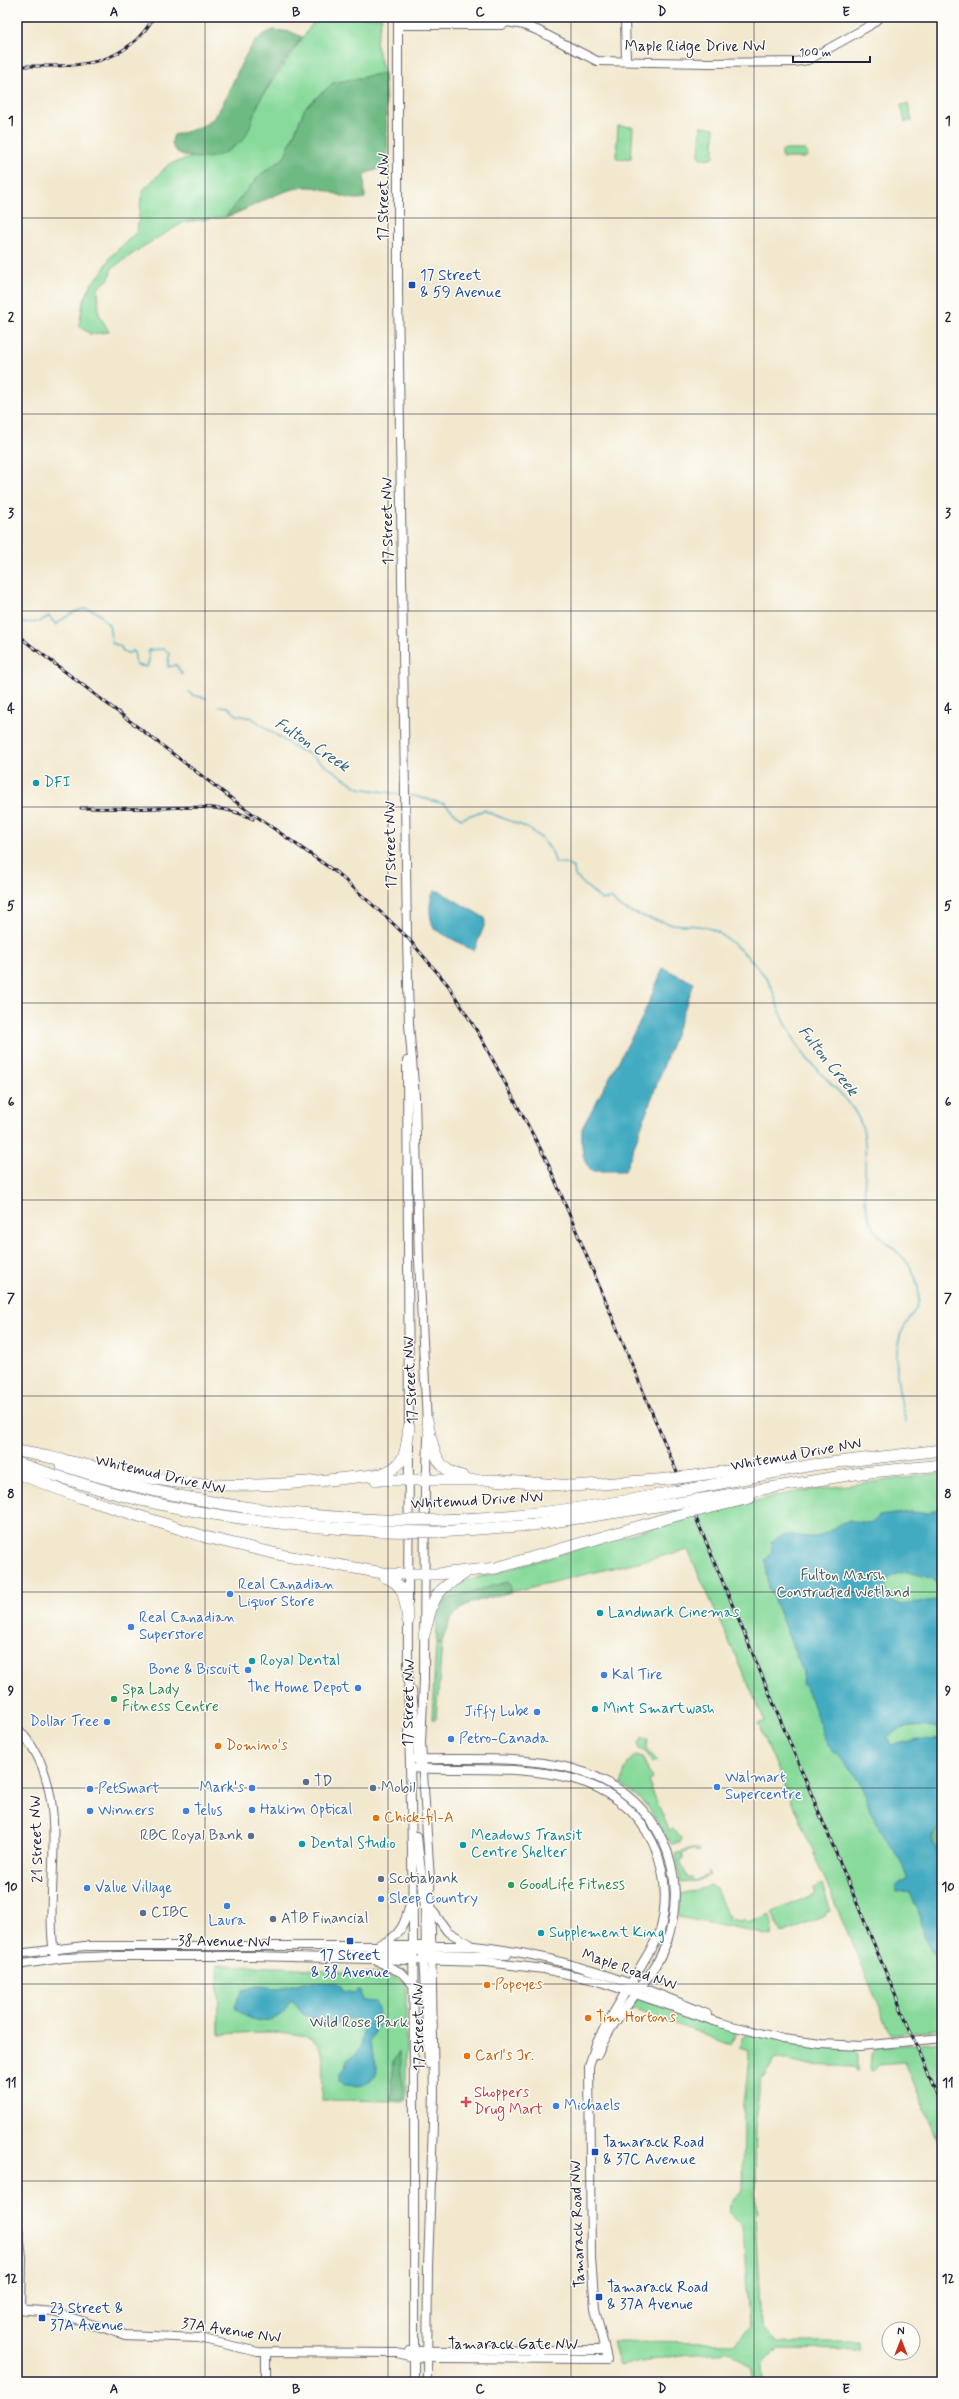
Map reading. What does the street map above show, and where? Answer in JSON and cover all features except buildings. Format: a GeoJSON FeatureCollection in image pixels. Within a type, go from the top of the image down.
{"type":"FeatureCollection","features":[{"type":"Feature","properties":{"kind":"highway"},"geometry":{"type":"LineString","coordinates":[[427,1420],[434,1450],[444,1467],[452,1474],[492,1480]]}},
{"type":"Feature","properties":{"kind":"highway"},"geometry":{"type":"LineString","coordinates":[[302,1483],[382,1474],[392,1471],[404,1456],[410,1427]]}},
{"type":"Feature","properties":{"kind":"highway","name":"Whitemud Drive NW"},"geometry":{"type":"LineString","coordinates":[[17,1463],[98,1489],[215,1515],[318,1528],[382,1526],[439,1520],[533,1514],[585,1508],[812,1465],[862,1458],[942,1450]]}},
{"type":"Feature","properties":{"kind":"highway"},"geometry":{"type":"LineString","coordinates":[[17,1451],[66,1459],[128,1475],[178,1483],[259,1486],[425,1479],[492,1480],[573,1486],[669,1479],[800,1462],[862,1458]]}},
{"type":"Feature","properties":{"kind":"highway","name":"Whitemud Drive NW"},"geometry":{"type":"LineString","coordinates":[[17,1451],[99,1477],[218,1505],[439,1532],[533,1525],[677,1503],[698,1505],[861,1473],[942,1465]]}},
{"type":"Feature","properties":{"kind":"highway"},"geometry":{"type":"LineString","coordinates":[[17,1473],[90,1500],[209,1538],[286,1556],[371,1572],[409,1575],[466,1572],[517,1563],[684,1513],[698,1505]]}},
{"type":"Feature","properties":{"kind":"highway"},"geometry":{"type":"LineString","coordinates":[[371,1572],[397,1582],[403,1593],[408,1621]]}},
{"type":"Feature","properties":{"kind":"highway"},"geometry":{"type":"LineString","coordinates":[[424,1635],[436,1594],[443,1586],[466,1572]]}},
{"type":"Feature","properties":{"kind":"main road"},"geometry":{"type":"LineString","coordinates":[[625,17],[626,61]]}},
{"type":"Feature","properties":{"kind":"main road","name":"Maple Ridge Drive NW"},"geometry":{"type":"LineString","coordinates":[[398,20],[502,25],[507,22],[524,24],[540,31],[592,60],[708,64],[794,62],[820,55],[869,26],[880,17]]}},
{"type":"Feature","properties":{"kind":"main road","name":"17 Street NW"},"geometry":{"type":"LineString","coordinates":[[398,20],[398,291],[409,1024],[406,1104],[410,1427],[407,1663],[414,1707],[416,1759],[423,1768],[431,1908],[424,1952]]}},
{"type":"Feature","properties":{"kind":"main road","name":"17 Street NW"},"geometry":{"type":"LineString","coordinates":[[409,1024],[415,1097],[418,1260],[427,1420],[424,1635],[416,1759],[410,1768],[413,1889],[424,1952],[428,2058],[434,2079],[421,2355],[414,2382]]}},
{"type":"Feature","properties":{"kind":"main road","name":"21 Street NW"},"geometry":{"type":"LineString","coordinates":[[17,1728],[40,1760],[50,1794],[55,1959]]}},
{"type":"Feature","properties":{"kind":"main road"},"geometry":{"type":"LineString","coordinates":[[416,1759],[518,1760],[557,1765],[598,1777],[613,1785],[642,1809],[665,1845],[671,1864],[675,1891],[674,1907],[667,1941],[660,1956],[634,1989]]}},
{"type":"Feature","properties":{"kind":"main road"},"geometry":{"type":"LineString","coordinates":[[410,1768],[508,1769],[552,1774],[601,1789],[631,1810],[644,1826],[656,1850],[663,1870],[666,1891],[664,1916],[659,1935],[634,1989]]}},
{"type":"Feature","properties":{"kind":"main road"},"geometry":{"type":"LineString","coordinates":[[411,1800],[425,1908],[424,1952]]}},
{"type":"Feature","properties":{"kind":"main road"},"geometry":{"type":"LineString","coordinates":[[371,1945],[384,1943],[398,1933],[403,1926],[413,1889]]}},
{"type":"Feature","properties":{"kind":"main road"},"geometry":{"type":"LineString","coordinates":[[431,1908],[439,1922],[452,1936],[474,1946]]}},
{"type":"Feature","properties":{"kind":"main road","name":"38 Avenue NW"},"geometry":{"type":"LineString","coordinates":[[17,1954],[54,1949],[100,1946],[371,1945],[424,1952]]}},
{"type":"Feature","properties":{"kind":"main road","name":"Maple Road NW"},"geometry":{"type":"LineString","coordinates":[[424,1952],[474,1946],[515,1950],[552,1959],[742,2029],[783,2039],[829,2045],[866,2046],[942,2038]]}},
{"type":"Feature","properties":{"kind":"main road"},"geometry":{"type":"LineString","coordinates":[[282,1957],[308,1954],[424,1952],[501,1954],[552,1959]]}},
{"type":"Feature","properties":{"kind":"main road","name":"38 Avenue NW"},"geometry":{"type":"LineString","coordinates":[[17,1965],[55,1959],[118,1956],[282,1957],[413,1961],[424,1952]]}},
{"type":"Feature","properties":{"kind":"main road","name":"Maple Road NW"},"geometry":{"type":"LineString","coordinates":[[424,1952],[582,1976],[634,1989]]}},
{"type":"Feature","properties":{"kind":"main road"},"geometry":{"type":"LineString","coordinates":[[377,1961],[402,1973],[414,1986]]}},
{"type":"Feature","properties":{"kind":"main road","name":"17 Street NW"},"geometry":{"type":"LineString","coordinates":[[413,1961],[421,2355],[427,2382]]}},
{"type":"Feature","properties":{"kind":"main road","name":"Tamarack Road NW"},"geometry":{"type":"LineString","coordinates":[[607,2359],[595,2309],[591,2263],[588,2087],[589,2066],[597,2041],[634,1989]]}},
{"type":"Feature","properties":{"kind":"main road"},"geometry":{"type":"LineString","coordinates":[[17,2222],[22,2257],[19,2309]]}},
{"type":"Feature","properties":{"kind":"main road","name":"37A Avenue NW"},"geometry":{"type":"LineString","coordinates":[[19,2309],[62,2314],[104,2330],[124,2335],[198,2338],[266,2353],[397,2353],[421,2355]]}},
{"type":"Feature","properties":{"kind":"main road","name":"Tamarack Gate NW"},"geometry":{"type":"LineString","coordinates":[[421,2355],[604,2350]]}},
{"type":"Feature","properties":{"kind":"main road"},"geometry":{"type":"LineString","coordinates":[[266,2353],[266,2382]]}},
{"type":"Feature","properties":{"kind":"main road","name":"Tamarack Gate NW"},"geometry":{"type":"LineString","coordinates":[[421,2355],[607,2359]]}},
{"type":"Feature","properties":{"kind":"green space"},"geometry":{"type":"Polygon","coordinates":[[[317,17],[382,17],[376,42],[384,73],[333,83],[305,108],[284,158],[260,175],[226,217],[184,222],[144,246],[112,268],[109,279],[98,288],[99,314],[109,332],[90,334],[79,326],[83,302],[92,283],[103,271],[111,256],[137,232],[142,191],[169,164],[193,157],[217,156],[244,138],[261,98],[317,17]]]}},
{"type":"Feature","properties":{"kind":"green space"},"geometry":{"type":"Polygon","coordinates":[[[273,30],[291,32],[302,37],[261,98],[245,137],[232,148],[217,156],[194,158],[179,153],[174,149],[172,143],[174,135],[202,126],[208,123],[216,115],[227,96],[241,63],[247,53],[264,34],[273,30]]]}},
{"type":"Feature","properties":{"kind":"green space"},"geometry":{"type":"Polygon","coordinates":[[[384,73],[388,154],[384,167],[364,174],[365,198],[358,199],[344,197],[324,189],[309,187],[298,188],[277,194],[226,217],[260,175],[284,158],[305,108],[333,83],[384,73]]]}},
{"type":"Feature","properties":{"kind":"green space"},"geometry":{"type":"Polygon","coordinates":[[[908,104],[912,121],[905,122],[901,105],[908,104]]]}},
{"type":"Feature","properties":{"kind":"green space"},"geometry":{"type":"Polygon","coordinates":[[[618,126],[633,127],[631,158],[618,159],[616,157],[618,126]]]}},
{"type":"Feature","properties":{"kind":"green space"},"geometry":{"type":"Polygon","coordinates":[[[701,126],[714,128],[714,158],[701,159],[699,156],[701,126]]]}},
{"type":"Feature","properties":{"kind":"green space"},"geometry":{"type":"Polygon","coordinates":[[[782,150],[805,150],[808,154],[805,158],[782,158],[782,150]]]}},
{"type":"Feature","properties":{"kind":"green space","name":"Fulton Marsh Constructed Wetland"},"geometry":{"type":"Polygon","coordinates":[[[942,1473],[942,2029],[891,2034],[758,1723],[765,1722],[688,1550],[511,1592],[511,1589],[447,1599],[437,1616],[440,1604],[449,1589],[456,1584],[472,1578],[492,1574],[714,1510],[795,1492],[942,1473]]]}},
{"type":"Feature","properties":{"kind":"green space"},"geometry":{"type":"Polygon","coordinates":[[[507,1582],[511,1584],[511,1592],[466,1606],[452,1618],[442,1643],[436,1643],[437,1616],[447,1599],[507,1582]]]}},
{"type":"Feature","properties":{"kind":"green space"},"geometry":{"type":"Polygon","coordinates":[[[436,1643],[442,1643],[436,1719],[432,1719],[436,1643]]]}},
{"type":"Feature","properties":{"kind":"green space"},"geometry":{"type":"Polygon","coordinates":[[[642,1738],[648,1739],[647,1750],[658,1761],[652,1763],[647,1753],[639,1748],[638,1743],[642,1738]]]}},
{"type":"Feature","properties":{"kind":"green space"},"geometry":{"type":"Polygon","coordinates":[[[636,1755],[643,1758],[652,1779],[648,1781],[669,1830],[673,1829],[681,1838],[680,1843],[671,1844],[648,1807],[622,1784],[626,1768],[630,1760],[636,1755]]]}},
{"type":"Feature","properties":{"kind":"green space"},"geometry":{"type":"Polygon","coordinates":[[[942,1826],[942,1865],[932,1839],[933,1834],[942,1826]]]}},
{"type":"Feature","properties":{"kind":"green space"},"geometry":{"type":"Polygon","coordinates":[[[694,1849],[682,1854],[684,1859],[680,1861],[688,1879],[692,1877],[694,1881],[708,1875],[708,1871],[710,1875],[698,1881],[681,1883],[675,1854],[694,1849]]]}},
{"type":"Feature","properties":{"kind":"green space"},"geometry":{"type":"Polygon","coordinates":[[[694,1849],[698,1849],[700,1851],[696,1852],[694,1849]]]}},
{"type":"Feature","properties":{"kind":"green space"},"geometry":{"type":"Polygon","coordinates":[[[822,1884],[831,1911],[825,1913],[826,1916],[782,1934],[772,1912],[815,1894],[813,1889],[822,1884]]]}},
{"type":"Feature","properties":{"kind":"green space"},"geometry":{"type":"Polygon","coordinates":[[[711,1886],[716,1889],[727,1915],[730,1916],[729,1920],[741,1922],[743,1919],[748,1923],[769,1914],[773,1924],[772,1936],[679,1917],[681,1894],[711,1886]]]}},
{"type":"Feature","properties":{"kind":"green space","name":"Wild Rose Park"},"geometry":{"type":"Polygon","coordinates":[[[218,1965],[301,1968],[350,1974],[385,1974],[404,1982],[406,1987],[406,2101],[322,2100],[322,2056],[318,2045],[310,2039],[299,2035],[272,2032],[219,2034],[218,1965]]]}},
{"type":"Feature","properties":{"kind":"green space"},"geometry":{"type":"Polygon","coordinates":[[[639,1997],[734,2030],[735,2036],[731,2045],[635,2009],[628,2010],[639,1997]]]}},
{"type":"Feature","properties":{"kind":"green space"},"geometry":{"type":"Polygon","coordinates":[[[747,2034],[855,2049],[857,2054],[857,2071],[853,2067],[810,2065],[776,2058],[761,2081],[756,2114],[755,2202],[758,2213],[755,2216],[761,2327],[776,2342],[858,2342],[859,2350],[777,2349],[763,2365],[764,2382],[753,2382],[752,2369],[731,2352],[680,2355],[620,2366],[613,2342],[736,2343],[749,2327],[743,2226],[729,2212],[730,2205],[743,2190],[744,2106],[749,2051],[739,2048],[743,2037],[747,2034]]]}},
{"type":"Feature","properties":{"kind":"green space"},"geometry":{"type":"Polygon","coordinates":[[[942,2041],[942,2151],[905,2062],[879,2064],[873,2070],[870,2069],[871,2054],[876,2048],[942,2041]]]}},
{"type":"Feature","properties":{"kind":"green space"},"geometry":{"type":"Polygon","coordinates":[[[399,2052],[404,2099],[391,2099],[394,2060],[399,2052]]]}},
{"type":"Feature","properties":{"kind":"water"},"geometry":{"type":"Polygon","coordinates":[[[434,891],[439,891],[485,918],[485,924],[474,951],[434,929],[430,910],[434,891]]]}},
{"type":"Feature","properties":{"kind":"water"},"geometry":{"type":"Polygon","coordinates":[[[663,968],[694,983],[625,1171],[591,1171],[583,1156],[582,1128],[642,1018],[663,968]]]}},
{"type":"Feature","properties":{"kind":"water"},"geometry":{"type":"Polygon","coordinates":[[[942,1507],[942,1728],[905,1728],[892,1733],[887,1738],[891,1745],[918,1739],[942,1740],[942,1826],[933,1834],[932,1839],[942,1865],[942,1971],[925,1940],[920,1915],[909,1891],[897,1892],[895,1887],[907,1878],[901,1862],[870,1812],[864,1791],[856,1777],[839,1756],[833,1753],[824,1737],[806,1687],[802,1684],[803,1672],[769,1588],[765,1560],[772,1553],[771,1542],[782,1536],[793,1535],[815,1537],[820,1536],[849,1521],[870,1523],[879,1516],[910,1512],[928,1513],[942,1507]],[[907,1572],[901,1573],[891,1577],[888,1580],[886,1584],[887,1594],[890,1601],[899,1604],[937,1600],[938,1589],[934,1579],[907,1572]]]}},
{"type":"Feature","properties":{"kind":"water"},"geometry":{"type":"Polygon","coordinates":[[[305,1982],[337,1983],[341,1985],[343,1991],[354,1993],[357,1990],[360,1990],[362,2001],[375,2002],[379,2013],[379,2018],[370,2042],[376,2066],[375,2073],[370,2082],[360,2086],[354,2086],[342,2084],[339,2080],[340,2073],[346,2067],[348,2059],[357,2052],[362,2040],[362,2029],[357,2019],[350,2019],[334,2025],[320,2023],[303,2014],[292,2000],[284,2012],[279,2016],[265,2020],[251,2019],[245,2016],[235,2006],[243,1990],[257,1986],[279,1988],[305,1982]]]}},
{"type":"Feature","properties":{"kind":"waterway","name":"Fulton Creek"},"geometry":{"type":"LineString","coordinates":[[17,619],[20,623],[39,622],[49,616],[56,625],[74,612],[86,609],[91,610],[98,613],[109,625],[112,643],[120,646],[123,651],[128,653],[134,651],[136,665],[147,667],[149,660],[148,650],[164,649],[169,653],[168,667],[176,665],[182,674]]}},
{"type":"Feature","properties":{"kind":"waterway","name":"Fulton Creek"},"geometry":{"type":"LineString","coordinates":[[189,692],[192,695],[206,698]]}},
{"type":"Feature","properties":{"kind":"waterway","name":"Fulton Creek"},"geometry":{"type":"LineString","coordinates":[[218,706],[228,707],[237,715],[252,718],[293,747],[307,753],[359,788],[398,794]]}},
{"type":"Feature","properties":{"kind":"waterway","name":"Fulton Creek"},"geometry":{"type":"LineString","coordinates":[[410,795],[445,804],[461,819],[484,810],[528,829],[543,840],[553,854],[555,863],[564,863],[574,868],[575,876],[602,900],[611,898],[621,908],[641,916],[672,924],[696,926],[714,930],[738,948],[761,972],[770,985],[781,1014],[800,1049],[807,1059],[843,1097],[858,1117],[863,1129],[865,1140],[865,1196],[869,1218],[880,1236],[903,1258],[916,1278],[919,1293],[918,1304],[900,1336],[897,1357],[897,1380],[906,1423]]}},
{"type":"Feature","properties":{"kind":"railway"},"geometry":{"type":"LineString","coordinates":[[17,66],[76,65],[94,62],[111,56],[127,47],[141,35],[154,17]]}},
{"type":"Feature","properties":{"kind":"railway"},"geometry":{"type":"LineString","coordinates":[[17,635],[236,802],[337,873],[407,937],[448,985],[480,1036],[547,1161],[942,2107]]}},
{"type":"Feature","properties":{"kind":"railway"},"geometry":{"type":"LineString","coordinates":[[81,808],[218,808],[253,819]]}},
{"type":"Feature","properties":{"kind":"place","name":"17 Street & 59 Avenue"},"geometry":{"type":"Point","coordinates":[412,285]}},
{"type":"Feature","properties":{"kind":"place","name":"DFI"},"geometry":{"type":"Point","coordinates":[36,783]}},
{"type":"Feature","properties":{"kind":"place","name":"Real Canadian Liquor Store"},"geometry":{"type":"Point","coordinates":[230,1594]}},
{"type":"Feature","properties":{"kind":"place","name":"Landmark Cinemas"},"geometry":{"type":"Point","coordinates":[600,1613]}},
{"type":"Feature","properties":{"kind":"place","name":"Real Canadian Superstore"},"geometry":{"type":"Point","coordinates":[131,1627]}},
{"type":"Feature","properties":{"kind":"place","name":"Royal Dental"},"geometry":{"type":"Point","coordinates":[252,1661]}},
{"type":"Feature","properties":{"kind":"place","name":"Bone & Biscuit"},"geometry":{"type":"Point","coordinates":[248,1670]}},
{"type":"Feature","properties":{"kind":"place","name":"Kal Tire"},"geometry":{"type":"Point","coordinates":[604,1675]}},
{"type":"Feature","properties":{"kind":"place","name":"The Home Depot"},"geometry":{"type":"Point","coordinates":[358,1688]}},
{"type":"Feature","properties":{"kind":"place","name":"Spa Lady Fitness Centre"},"geometry":{"type":"Point","coordinates":[114,1699]}},
{"type":"Feature","properties":{"kind":"place","name":"Mint Smartwash"},"geometry":{"type":"Point","coordinates":[595,1709]}},
{"type":"Feature","properties":{"kind":"place","name":"Jiffy Lube"},"geometry":{"type":"Point","coordinates":[537,1712]}},
{"type":"Feature","properties":{"kind":"place","name":"Dollar Tree"},"geometry":{"type":"Point","coordinates":[107,1722]}},
{"type":"Feature","properties":{"kind":"place","name":"Petro-Canada"},"geometry":{"type":"Point","coordinates":[451,1739]}},
{"type":"Feature","properties":{"kind":"place","name":"Domino's"},"geometry":{"type":"Point","coordinates":[218,1746]}},
{"type":"Feature","properties":{"kind":"place","name":"TD"},"geometry":{"type":"Point","coordinates":[306,1782]}},
{"type":"Feature","properties":{"kind":"place","name":"Walmart Supercentre"},"geometry":{"type":"Point","coordinates":[717,1787]}},
{"type":"Feature","properties":{"kind":"place","name":"Mark's"},"geometry":{"type":"Point","coordinates":[252,1788]}},
{"type":"Feature","properties":{"kind":"place","name":"Mobil"},"geometry":{"type":"Point","coordinates":[373,1788]}},
{"type":"Feature","properties":{"kind":"place","name":"PetSmart"},"geometry":{"type":"Point","coordinates":[90,1789]}},
{"type":"Feature","properties":{"kind":"place","name":"Hakim Optical"},"geometry":{"type":"Point","coordinates":[252,1810]}},
{"type":"Feature","properties":{"kind":"place","name":"Winners"},"geometry":{"type":"Point","coordinates":[90,1811]}},
{"type":"Feature","properties":{"kind":"place","name":"Telus"},"geometry":{"type":"Point","coordinates":[186,1811]}},
{"type":"Feature","properties":{"kind":"place","name":"Chick-fil-A"},"geometry":{"type":"Point","coordinates":[376,1818]}},
{"type":"Feature","properties":{"kind":"place","name":"RBC Royal Bank"},"geometry":{"type":"Point","coordinates":[251,1836]}},
{"type":"Feature","properties":{"kind":"place","name":"Dental Studio"},"geometry":{"type":"Point","coordinates":[302,1844]}},
{"type":"Feature","properties":{"kind":"place","name":"Meadows Transit Centre Shelter"},"geometry":{"type":"Point","coordinates":[463,1845]}},
{"type":"Feature","properties":{"kind":"place","name":"Scotiabank"},"geometry":{"type":"Point","coordinates":[381,1879]}},
{"type":"Feature","properties":{"kind":"place","name":"GoodLife Fitness"},"geometry":{"type":"Point","coordinates":[511,1885]}},
{"type":"Feature","properties":{"kind":"place","name":"Value Village"},"geometry":{"type":"Point","coordinates":[87,1888]}},
{"type":"Feature","properties":{"kind":"place","name":"Sleep Country"},"geometry":{"type":"Point","coordinates":[381,1899]}},
{"type":"Feature","properties":{"kind":"place","name":"Laura"},"geometry":{"type":"Point","coordinates":[227,1906]}},
{"type":"Feature","properties":{"kind":"place","name":"CIBC"},"geometry":{"type":"Point","coordinates":[143,1913]}},
{"type":"Feature","properties":{"kind":"place","name":"ATB Financial"},"geometry":{"type":"Point","coordinates":[273,1919]}},
{"type":"Feature","properties":{"kind":"place","name":"Supplement King"},"geometry":{"type":"Point","coordinates":[541,1933]}},
{"type":"Feature","properties":{"kind":"place","name":"17 Street & 38 Avenue"},"geometry":{"type":"Point","coordinates":[350,1941]}},
{"type":"Feature","properties":{"kind":"place","name":"Popeyes"},"geometry":{"type":"Point","coordinates":[487,1985]}},
{"type":"Feature","properties":{"kind":"place","name":"Tim Hortons"},"geometry":{"type":"Point","coordinates":[588,2018]}},
{"type":"Feature","properties":{"kind":"place","name":"Carl's Jr."},"geometry":{"type":"Point","coordinates":[467,2056]}},
{"type":"Feature","properties":{"kind":"place","name":"Shoppers Drug Mart"},"geometry":{"type":"Point","coordinates":[466,2102]}},
{"type":"Feature","properties":{"kind":"place","name":"Michaels"},"geometry":{"type":"Point","coordinates":[556,2106]}},
{"type":"Feature","properties":{"kind":"place","name":"Tamarack Road & 37C Avenue"},"geometry":{"type":"Point","coordinates":[595,2152]}},
{"type":"Feature","properties":{"kind":"place","name":"Tamarack Road & 37A Avenue"},"geometry":{"type":"Point","coordinates":[599,2297]}},
{"type":"Feature","properties":{"kind":"place","name":"23 Street & 37A Avenue"},"geometry":{"type":"Point","coordinates":[42,2318]}}]}
